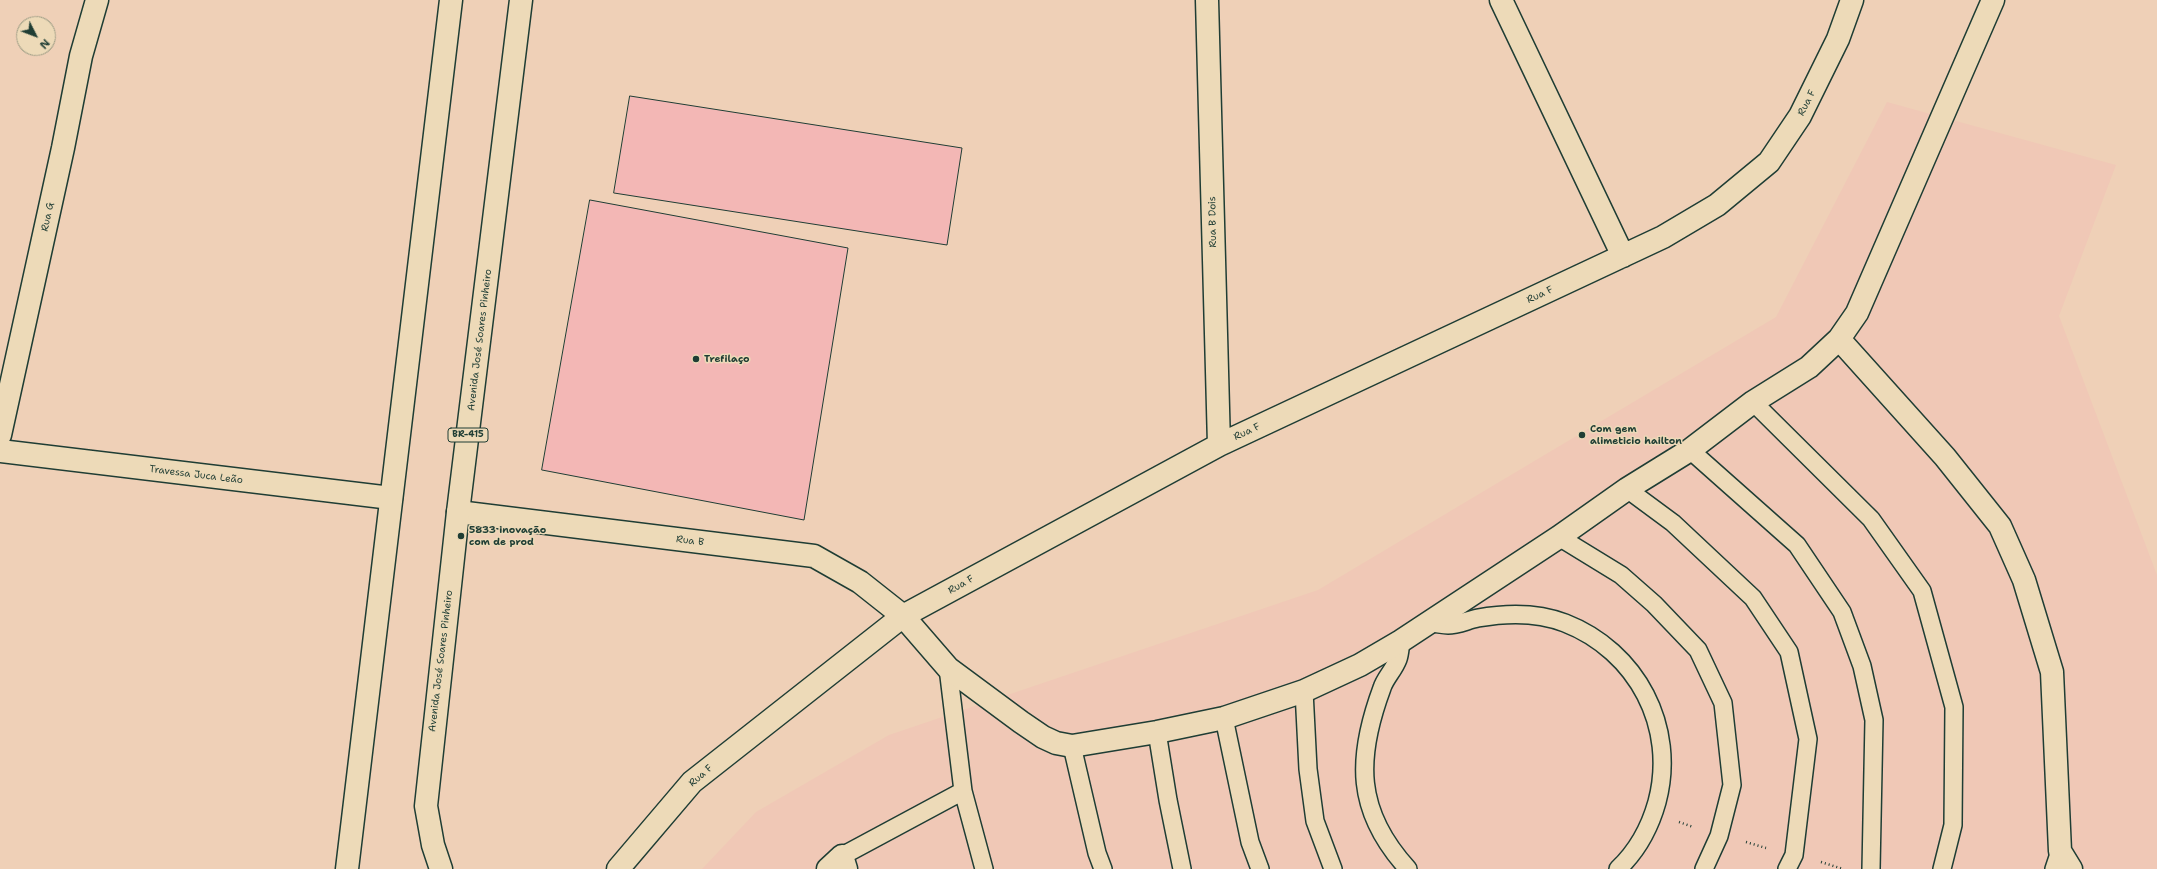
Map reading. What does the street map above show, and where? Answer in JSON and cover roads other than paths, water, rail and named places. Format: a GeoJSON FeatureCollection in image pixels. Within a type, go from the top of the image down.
{"type":"FeatureCollection","features":[{"type":"Feature","properties":{"kind":"street","name":"Rua G"},"geometry":{"type":"LineString","coordinates":[[0,435],[63,148],[80,56],[97,0]]}},
{"type":"Feature","properties":{"kind":"street"},"geometry":{"type":"LineString","coordinates":[[347,869],[451,0]]}},
{"type":"Feature","properties":{"kind":"street","name":"Avenida José Soares Pinheiro"},"geometry":{"type":"LineString","coordinates":[[441,869],[433,845],[426,806],[458,512],[521,0]]}},
{"type":"Feature","properties":{"kind":"street","name":"Rua B Dois"},"geometry":{"type":"LineString","coordinates":[[1207,0],[1219,445]]}},
{"type":"Feature","properties":{"kind":"street"},"geometry":{"type":"LineString","coordinates":[[1501,0],[1622,256]]}},
{"type":"Feature","properties":{"kind":"street","name":"Rua F"},"geometry":{"type":"LineString","coordinates":[[618,869],[692,782],[903,616],[1219,445],[1663,237],[1717,205],[1769,162],[1800,116],[1838,39],[1852,0]]}},
{"type":"Feature","properties":{"kind":"street"},"geometry":{"type":"LineString","coordinates":[[1072,746],[1158,732],[1224,718],[1304,691],[1360,665],[1430,623],[1559,537],[1627,489],[1690,450],[1753,402],[1808,367],[1839,339],[1857,313],[1993,0]]}},
{"type":"Feature","properties":{"kind":"street"},"geometry":{"type":"LineString","coordinates":[[1839,339],[1945,457],[2000,526],[2024,580],[2052,672],[2057,860],[2071,869]]}},
{"type":"Feature","properties":{"kind":"street","name":"Travessa Juca Leão"},"geometry":{"type":"LineString","coordinates":[[0,451],[392,498]]}},
{"type":"Feature","properties":{"kind":"street","name":"Rua B"},"geometry":{"type":"LineString","coordinates":[[458,512],[814,556],[860,582],[903,616],[948,668],[1043,737],[1072,746]]}},
{"type":"Feature","properties":{"kind":"lane"},"geometry":{"type":"LineString","coordinates":[[1753,402],[1871,519],[1922,591],[1954,707],[1953,825],[1942,869]]}},
{"type":"Feature","properties":{"kind":"lane"},"geometry":{"type":"LineString","coordinates":[[1690,450],[1797,546],[1842,612],[1862,666],[1874,720],[1871,869]]}},
{"type":"Feature","properties":{"kind":"lane"},"geometry":{"type":"LineString","coordinates":[[1627,489],[1673,522],[1753,598],[1789,652],[1808,739],[1794,855],[1787,869]]}},
{"type":"Feature","properties":{"kind":"lane"},"geometry":{"type":"LineString","coordinates":[[1559,537],[1621,575],[1654,604],[1698,650],[1723,703],[1732,785],[1719,836],[1704,869]]}},
{"type":"Feature","properties":{"kind":"lane"},"geometry":{"type":"LineString","coordinates":[[1430,623],[1449,625],[1506,614],[1535,616],[1564,622],[1590,635],[1614,652],[1633,674],[1649,699],[1658,726],[1663,756],[1661,785],[1654,813],[1642,840],[1618,869]]}},
{"type":"Feature","properties":{"kind":"lane"},"geometry":{"type":"LineString","coordinates":[[1401,641],[1398,660],[1383,685],[1372,714],[1365,742],[1364,772],[1368,800],[1378,828],[1393,853],[1408,869]]}},
{"type":"Feature","properties":{"kind":"lane"},"geometry":{"type":"LineString","coordinates":[[948,668],[963,790],[984,869]]}},
{"type":"Feature","properties":{"kind":"lane"},"geometry":{"type":"LineString","coordinates":[[1304,691],[1308,769],[1315,821],[1333,869]]}},
{"type":"Feature","properties":{"kind":"lane"},"geometry":{"type":"LineString","coordinates":[[1224,718],[1250,842],[1260,869]]}},
{"type":"Feature","properties":{"kind":"lane"},"geometry":{"type":"LineString","coordinates":[[1158,732],[1168,800],[1182,869]]}},
{"type":"Feature","properties":{"kind":"lane"},"geometry":{"type":"LineString","coordinates":[[1072,746],[1097,852],[1103,869]]}},
{"type":"Feature","properties":{"kind":"lane"},"geometry":{"type":"LineString","coordinates":[[838,865],[963,790]]}},
{"type":"Feature","properties":{"kind":"place","name":"Trefilaço"},"geometry":{"type":"Point","coordinates":[696,359]}},
{"type":"Feature","properties":{"kind":"place","name":"Com gem alimeticio hailton"},"geometry":{"type":"Point","coordinates":[1582,435]}},
{"type":"Feature","properties":{"kind":"place","name":"5833 inovação com de prod"},"geometry":{"type":"Point","coordinates":[461,536]}}]}
